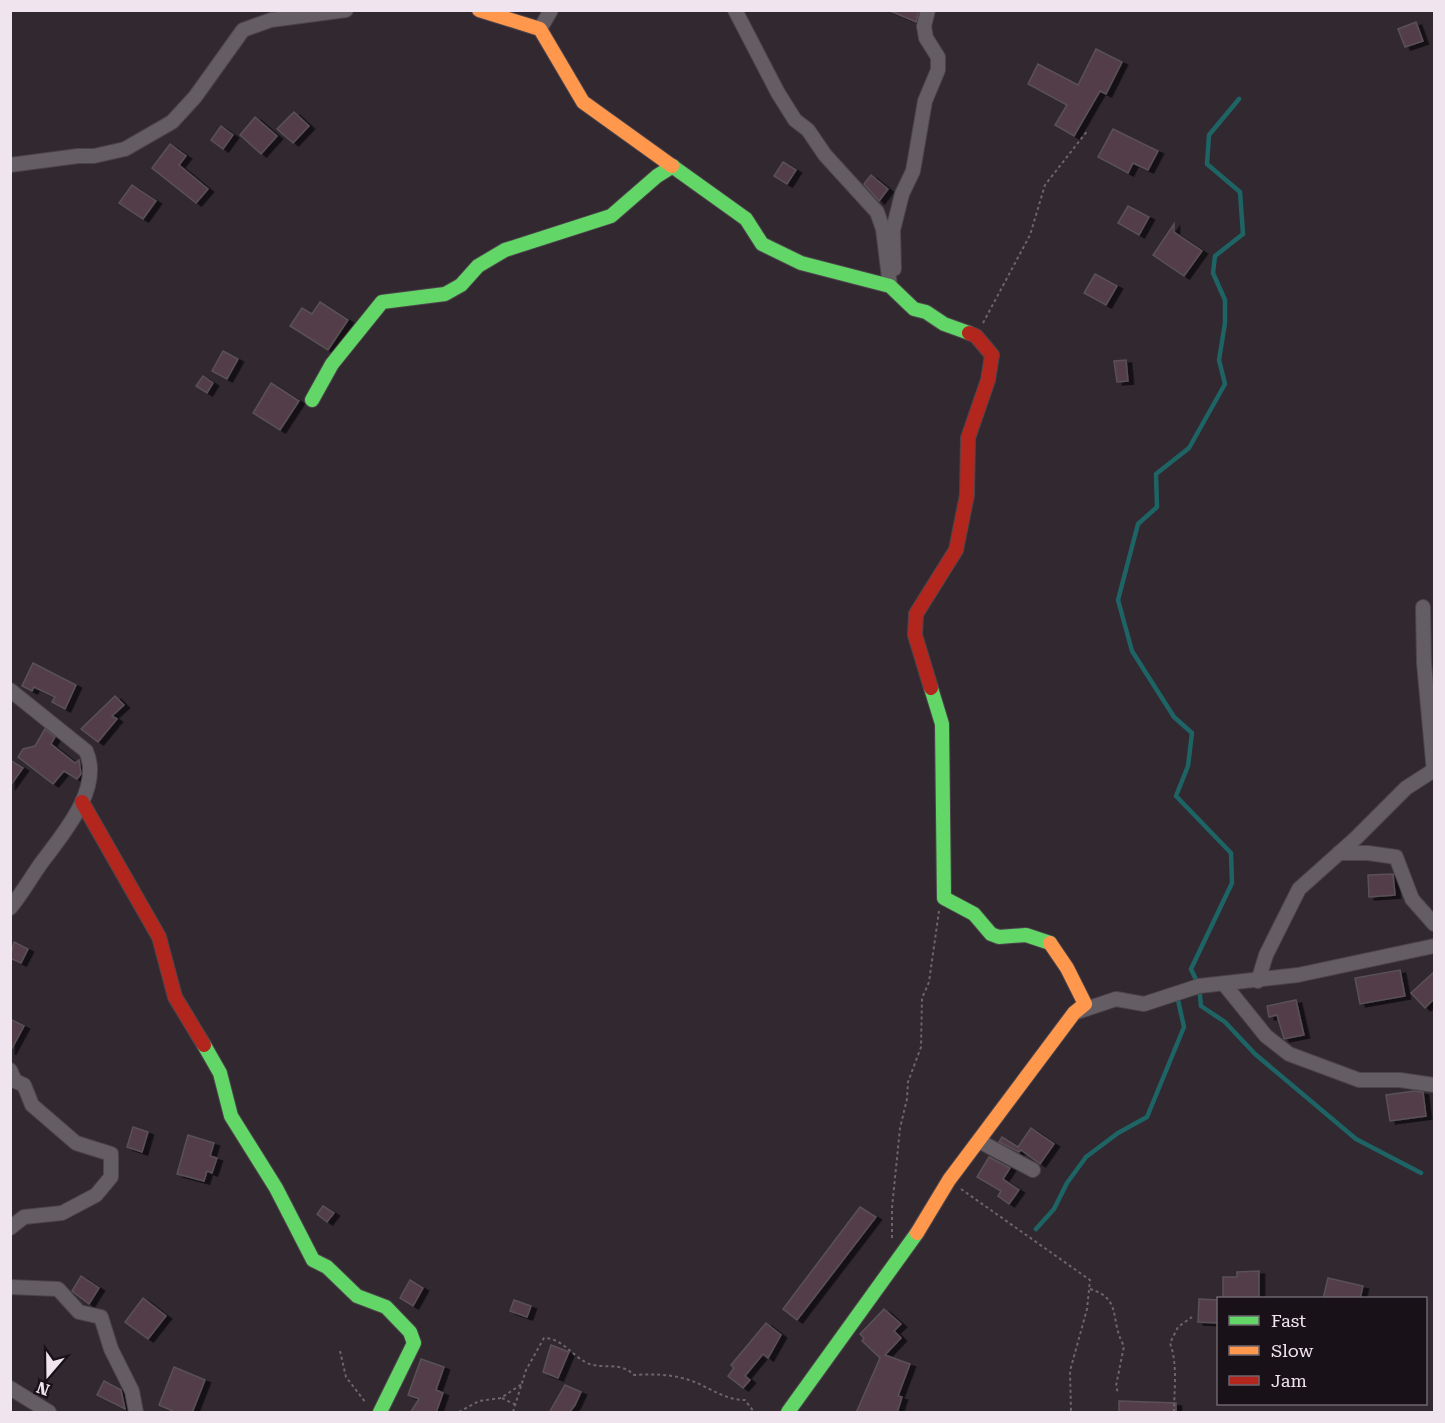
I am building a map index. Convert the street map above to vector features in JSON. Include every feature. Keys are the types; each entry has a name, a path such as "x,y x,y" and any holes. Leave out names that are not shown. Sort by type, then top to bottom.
{"street":[{"path":"10,165 94,156 125,149 172,122 195,97 243,30 271,20 346,10"},
{"path":"479,10 540,29 556,53 569,84 583,102 746,219 762,244 801,263 890,286 914,309 926,312 944,324 976,336 992,356 988,381 968,438 967,495 956,550 916,614 915,636 942,724 944,898 974,914 991,934 999,937 1026,935 1050,943 1067,968 1085,1004 1074,1013 949,1180 919,1230 788,1413"},
{"path":"540,29 551,10"},
{"path":"735,10 778,93 795,120 808,130 825,155 877,212 883,229 890,286"},
{"path":"890,286 895,264 892,230 902,194 913,171 925,101 938,70 938,57 926,38 924,26 928,10"},
{"path":"312,400 332,364 382,302 445,294 461,285 478,266 505,250 611,216 657,176 673,166"},
{"path":"1258,981 1266,956 1299,889 1406,788 1434,771 1424,663 1423,607"},
{"path":"10,690 87,751 91,762 82,802 73,821 10,908"},
{"path":"82,802 90,812 159,937 175,997 220,1072 231,1116 276,1188 313,1260 327,1267 357,1296 386,1307 410,1332 414,1342 374,1409"},
{"path":"1339,853 1368,853 1396,857 1412,899 1434,924"},
{"path":"1074,1013 1116,999 1144,1004 1199,986 1258,981 1434,946"},
{"path":"1224,984 1266,1036 1289,1054 1359,1080 1400,1080 1434,1085"},
{"path":"10,1070 15,1081 24,1085 32,1105 76,1143 111,1154 111,1177 96,1195 62,1213 24,1216 10,1228"},
{"path":"979,1141 1033,1170"},
{"path":"10,1287 58,1289 79,1312 101,1317 111,1349 132,1391 136,1413"},
{"path":"10,1388 49,1413"}],"path":[{"path":"976,336 1030,235 1045,184 1088,130"},
{"path":"892,1244 892,1208 900,1128 907,1099 908,1082 921,1047 922,998 929,982 934,932 944,898"},
{"path":"949,1180 1090,1280 1078,1348 1070,1371 1071,1413"},
{"path":"1090,1289 1104,1293 1110,1299 1117,1334 1124,1346 1116,1386 1118,1393"},
{"path":"1174,1413 1176,1376 1174,1354 1170,1343 1178,1328 1192,1317"},
{"path":"513,1413 522,1384 543,1338 549,1338 568,1347 585,1362 627,1368 634,1375 658,1374 683,1378 722,1397 745,1400 753,1412"},
{"path":"340,1351 346,1377 374,1409"},
{"path":"459,1413 479,1401 501,1398 522,1384"},
{"path":"501,1398 516,1405"}],"building":[{"path":"888,10 919,10 916,22"},
{"path":"1416,22 1423,41 1405,47 1398,29"},
{"path":"1096,49 1122,62 1106,94 1100,91 1074,136 1055,125 1067,105 1028,84 1038,64 1078,85"},
{"path":"294,112 309,126 293,143 277,129"},
{"path":"255,117 277,136 261,154 240,135"},
{"path":"221,126 233,135 223,149 211,140"},
{"path":"1113,129 1158,151 1148,170 1133,163 1128,173 1098,157"},
{"path":"170,144 186,156 179,165 208,189 196,203 152,168"},
{"path":"783,162 796,170 787,184 774,176"},
{"path":"871,175 888,189 879,201 864,184"},
{"path":"132,185 156,201 143,219 119,203"},
{"path":"1128,206 1149,217 1139,235 1118,223"},
{"path":"1174,224 1174,232 1202,251 1184,276 1153,255"},
{"path":"1095,274 1117,286 1106,305 1084,293"},
{"path":"320,302 348,320 328,350 290,326 302,308 312,314"},
{"path":"223,351 238,359 227,379 212,371"},
{"path":"1126,360 1128,381 1117,382 1114,361"},
{"path":"203,376 213,383 207,393 196,386"},
{"path":"271,383 299,401 280,430 253,413"},
{"path":"33,663 76,685 65,709 52,702 55,697 34,687 32,691 22,686"},
{"path":"115,696 124,705 112,716 117,719 98,742 81,729"},
{"path":"45,729 55,737 51,744 75,763 79,760 81,774 77,779 64,771 53,784 18,757 23,749 35,746"},
{"path":"10,760 23,768 10,786"},
{"path":"1393,874 1395,895 1369,897 1368,875"},
{"path":"14,942 28,949 21,963 10,958"},
{"path":"1400,970 1405,996 1360,1004 1355,978"},
{"path":"1434,972 1434,999 1425,1008 1411,993"},
{"path":"1296,1000 1304,1035 1284,1039 1277,1015 1269,1017 1267,1006"},
{"path":"10,1019 24,1026 10,1052"},
{"path":"1423,1092 1426,1116 1390,1121 1386,1095"},
{"path":"133,1127 148,1132 142,1152 127,1147"},
{"path":"1031,1128 1054,1144 1040,1164 1021,1150 1019,1152 999,1142 1002,1137 1018,1147"},
{"path":"188,1135 214,1143 210,1156 217,1158 212,1173 207,1171 204,1181 177,1174"},
{"path":"989,1157 1010,1168 1003,1179 1019,1190 1009,1204 998,1196 1001,1191 977,1177"},
{"path":"323,1206 334,1213 327,1222 317,1214"},
{"path":"860,1207 876,1217 797,1320 783,1309"},
{"path":"1259,1271 1259,1297 1223,1297 1223,1277 1237,1277 1237,1272"},
{"path":"81,1276 99,1288 89,1304 72,1291"},
{"path":"1328,1278 1363,1286 1360,1297 1323,1297"},
{"path":"410,1280 423,1288 413,1306 400,1298"},
{"path":"143,1298 166,1316 148,1339 125,1322"},
{"path":"1199,1299 1217,1300 1217,1323 1198,1322"},
{"path":"514,1300 531,1306 527,1317 510,1311"},
{"path":"884,1309 901,1324 894,1331 901,1338 885,1355 910,1364 898,1396 902,1397 897,1413 856,1413 880,1358 862,1341 864,1338 860,1334"},
{"path":"766,1323 781,1335 768,1358 763,1354 745,1376 750,1380 743,1388 728,1376 734,1368 731,1365"},
{"path":"551,1345 569,1352 558,1378 543,1372"},
{"path":"421,1359 444,1367 436,1390 443,1393 436,1413 410,1413 419,1399 408,1395"},
{"path":"174,1367 205,1380 192,1413 177,1413 159,1405"},
{"path":"104,1381 121,1390 125,1409 97,1395"},
{"path":"565,1385 581,1392 575,1405 569,1413 549,1413"},
{"path":"1119,1401 1176,1403 1176,1413 1119,1413"}],"waterway":[{"path":"1239,99 1209,135 1207,164 1240,192 1243,234 1215,256 1213,273 1225,300 1225,323 1219,360 1225,384 1189,448 1156,474 1157,507 1138,524 1118,600 1132,651 1174,717 1192,733 1188,766 1176,796 1231,853 1232,883 1191,969 1199,986 1201,1006 1225,1022 1255,1054 1356,1139 1421,1173"},
{"path":"1036,1229 1054,1209 1067,1183 1086,1157 1118,1133 1147,1117 1184,1027 1178,1000 1180,996"}],"traffic: fast":[{"path":"672,166 746,219 762,244 801,263 890,286 914,309 926,312 944,324 969,333"},
{"path":"312,400 332,364 382,302 445,294 461,285 478,266 505,250 611,216 657,176 673,166"},
{"path":"931,688 942,724 944,898 974,914 991,934 999,937 1026,935 1050,943"},
{"path":"204,1045 220,1073 231,1116 276,1188 313,1260 327,1267 357,1296 386,1307 410,1332 414,1343 380,1412"},
{"path":"788,1412 917,1233"}],"traffic: slow":[{"path":"479,10 540,29 583,102 672,166"},
{"path":"917,1233 949,1180 1074,1013 1085,1004 1067,968 1050,943"}],"traffic: jam":[{"path":"931,688 915,635 916,614 956,550 967,495 968,438 988,380 992,355 976,336 969,333"},
{"path":"82,802 159,937 175,997 204,1045"}]}
